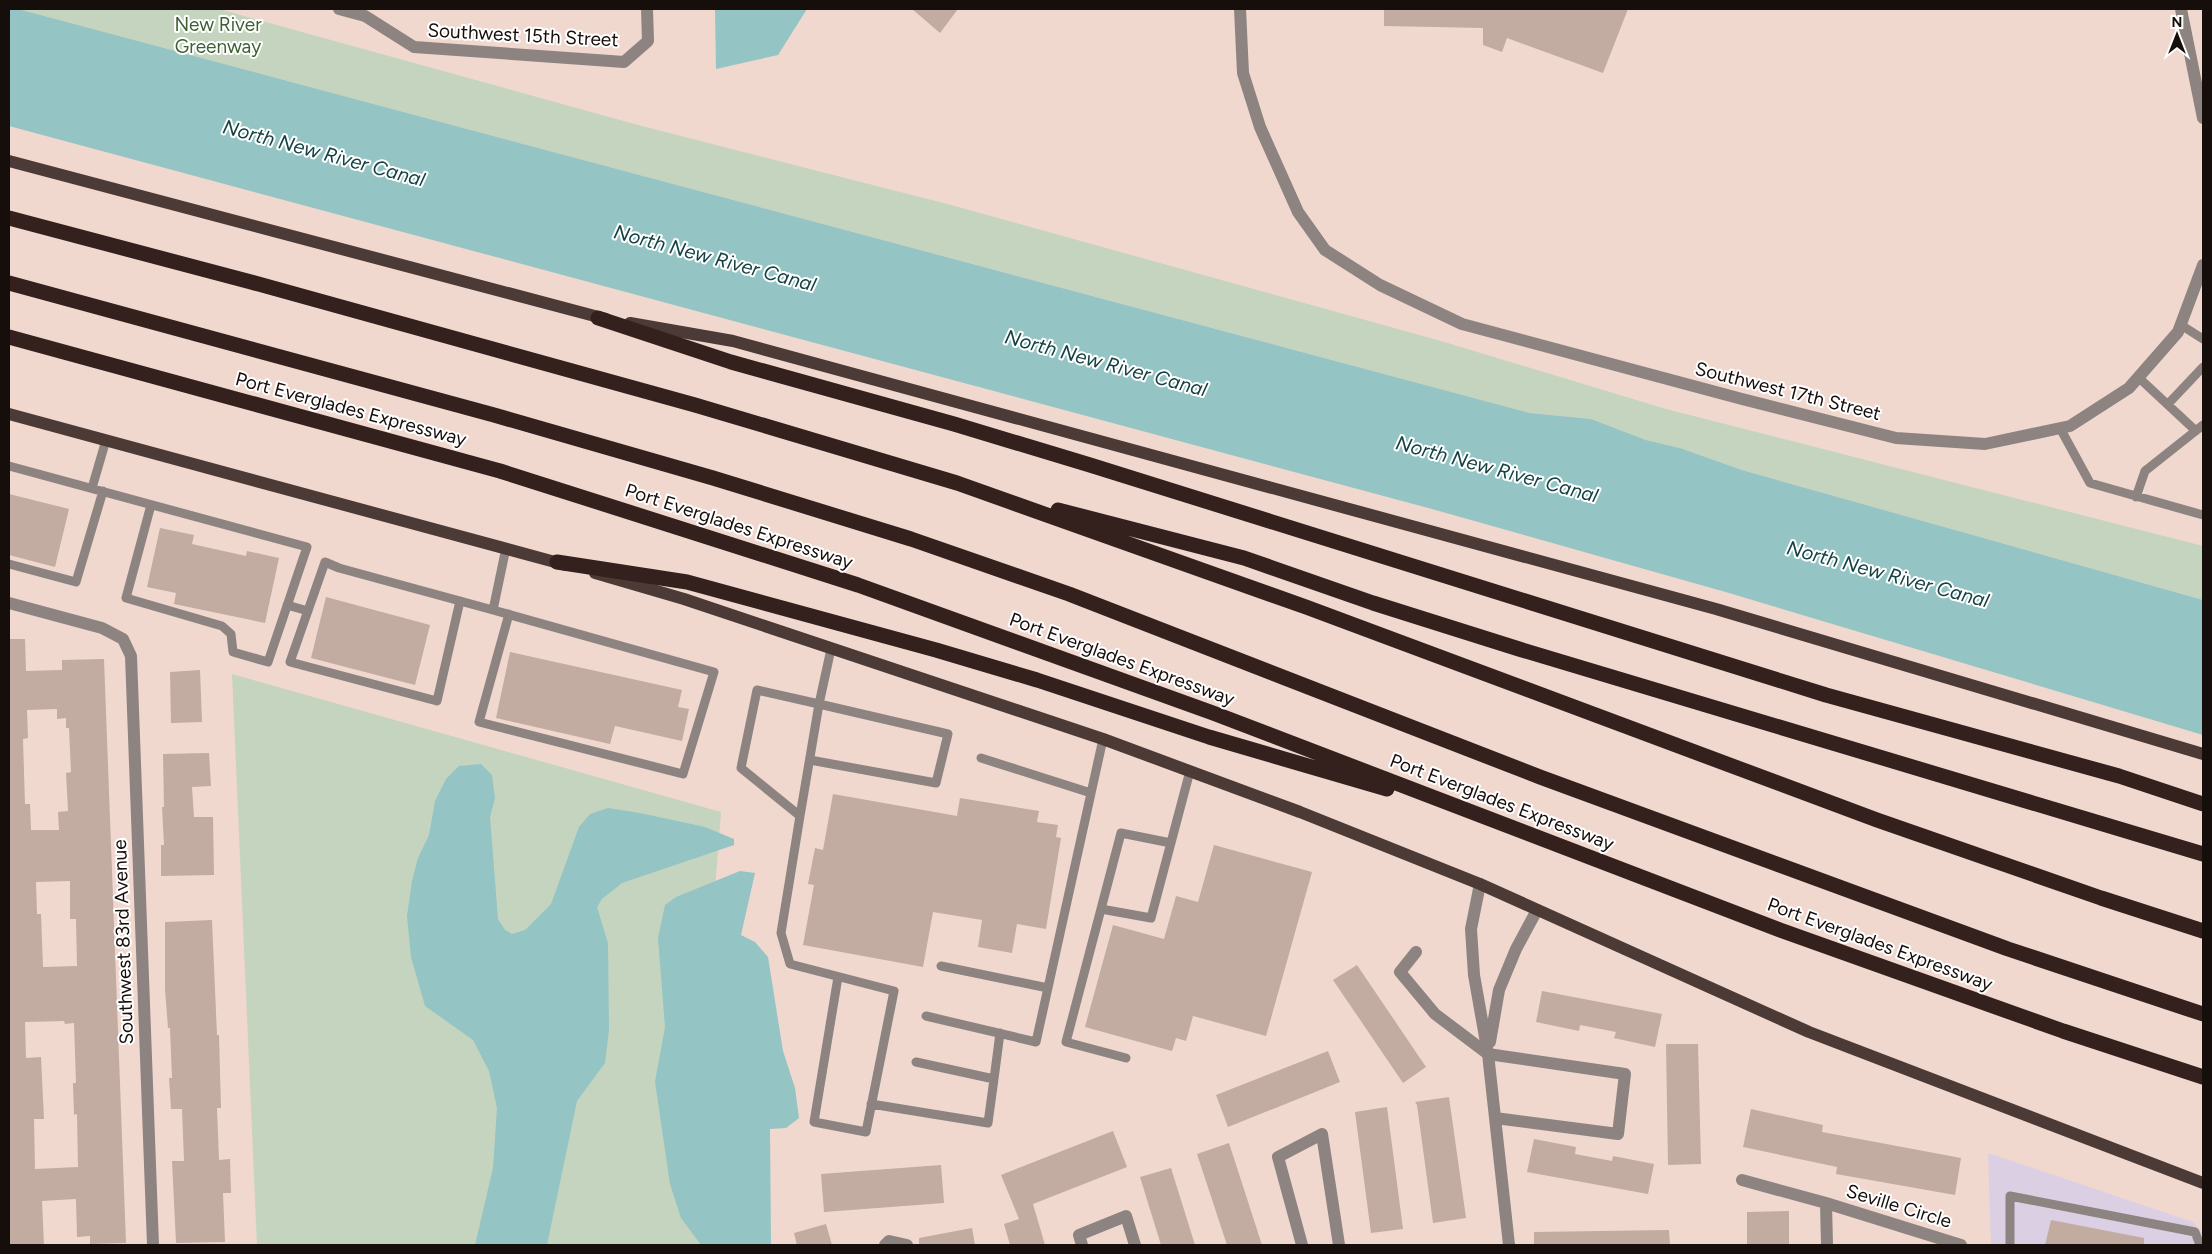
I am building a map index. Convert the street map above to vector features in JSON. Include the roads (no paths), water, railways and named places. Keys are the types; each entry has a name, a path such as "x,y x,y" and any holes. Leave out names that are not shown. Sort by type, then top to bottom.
{"highway":[{"path":"9,218 251,282 718,412 957,484 1244,558 1519,649 2203,854"},
{"path":"9,283 494,415 713,478 911,540 1069,594 1540,778 2008,949 2203,1014"},
{"path":"598,318 731,362 954,424 1090,465 1826,695 2119,776 2203,804"},
{"name":"Port Everglades Expressway","path":"9,338 500,471 858,585 1213,713 1780,930 2063,1031 2203,1076"},
{"path":"957,484 1306,606 1877,820 2101,898 2203,931"},
{"path":"557,562 686,582 936,650 1037,680 1209,737 1491,820"}],"main road":[{"path":"9,161 598,318 733,341 1716,609 2203,754"},
{"path":"9,414 506,548 684,599 1103,739 1370,839 1480,884 1809,1032 2203,1183"}],"street":[{"name":"Southwest 15th Street","path":"339,9 365,16 414,47 624,62 648,41 647,9"},
{"name":"Southwest 17th Street","path":"1240,9 1243,73 1260,127 1298,212 1325,250 1380,285 1462,324 1742,399 1896,438 1985,444 2070,426 2129,388 2178,332 2203,265"},
{"path":"2181,9 2203,118"},
{"name":"Southwest 83rd Avenue","path":"9,603 102,628 123,639 131,656 153,1245"},
{"path":"1480,884 1471,929 1474,975 1488,1054 1509,1245"},
{"path":"1488,1054 1499,990 1516,949 1537,910"},
{"path":"1416,952 1400,972 1435,1014 1488,1054 1625,1074 1618,1134 1495,1118"},
{"path":"1302,1245 1278,1157 1322,1134 1339,1245"},
{"name":"Seville Circle","path":"1742,1180 1826,1203 1961,1245"},
{"name":"Seville Circle","path":"1826,1203 1827,1245"},
{"path":"1082,1245 1079,1235 1126,1216 1135,1245"},
{"path":"885,1245 889,1241 907,1245"}],"lane":[{"path":"2181,325 2203,339"},
{"path":"2168,404 2203,367"},
{"path":"2136,497 2145,471 2200,428 2168,404 2138,377"},
{"path":"2060,428 2090,483 2203,515"},
{"path":"92,488 106,440"},
{"path":"9,466 92,488 307,548 268,662 233,652 231,634 222,626 126,598 152,505"},
{"path":"9,564 76,582 103,492"},
{"path":"493,610 506,548"},
{"path":"460,601 438,701 290,662 325,562 339,568 509,614 714,672 683,774 479,722 509,614"},
{"path":"287,605 308,611"},
{"path":"831,649 819,704 781,933 790,964 894,991 866,1132 814,1122 838,977"},
{"path":"800,816 741,768 757,690 948,734 936,783 810,760"},
{"path":"926,1016 1036,1042 1103,739"},
{"path":"980,758 1091,793"},
{"path":"1101,909 1151,918 1190,771"},
{"path":"1126,1058 1066,1042 1121,833 1171,843"},
{"path":"941,966 1048,988"},
{"path":"871,1104 988,1123 1000,1033"},
{"path":"916,1062 994,1080"},
{"path":"2010,1245 2010,1196 2194,1232 2200,1245"}],"water":[{"name":"North New River Canal","path":"9,9 18,9 1530,413 1591,419 1646,440 1680,448 1742,470 2203,600 2203,735 1729,593 1432,509 9,126"},
{"path":"715,9 807,9 778,55 716,69"},
{"path":"481,764 492,775 495,798 490,817 498,919 505,930 512,934 525,930 551,904 579,827 590,814 608,808 640,813 705,827 734,839 734,845 622,883 602,899 597,907 608,943 609,1030 605,1063 577,1101 547,1245 475,1245 493,1168 497,1108 489,1071 473,1040 425,1006 411,957 407,916 412,881 418,858 429,835 435,801 446,779 459,766"},
{"path":"740,871 755,873 741,935 755,942 768,957 783,1051 795,1088 799,1118 786,1128 770,1129 771,1245 701,1245 681,1218 670,1184 655,1082 665,1027 658,938 665,905 676,897"}],"park label":[{"name":"New River Greenway","path":"218,35"}]}
